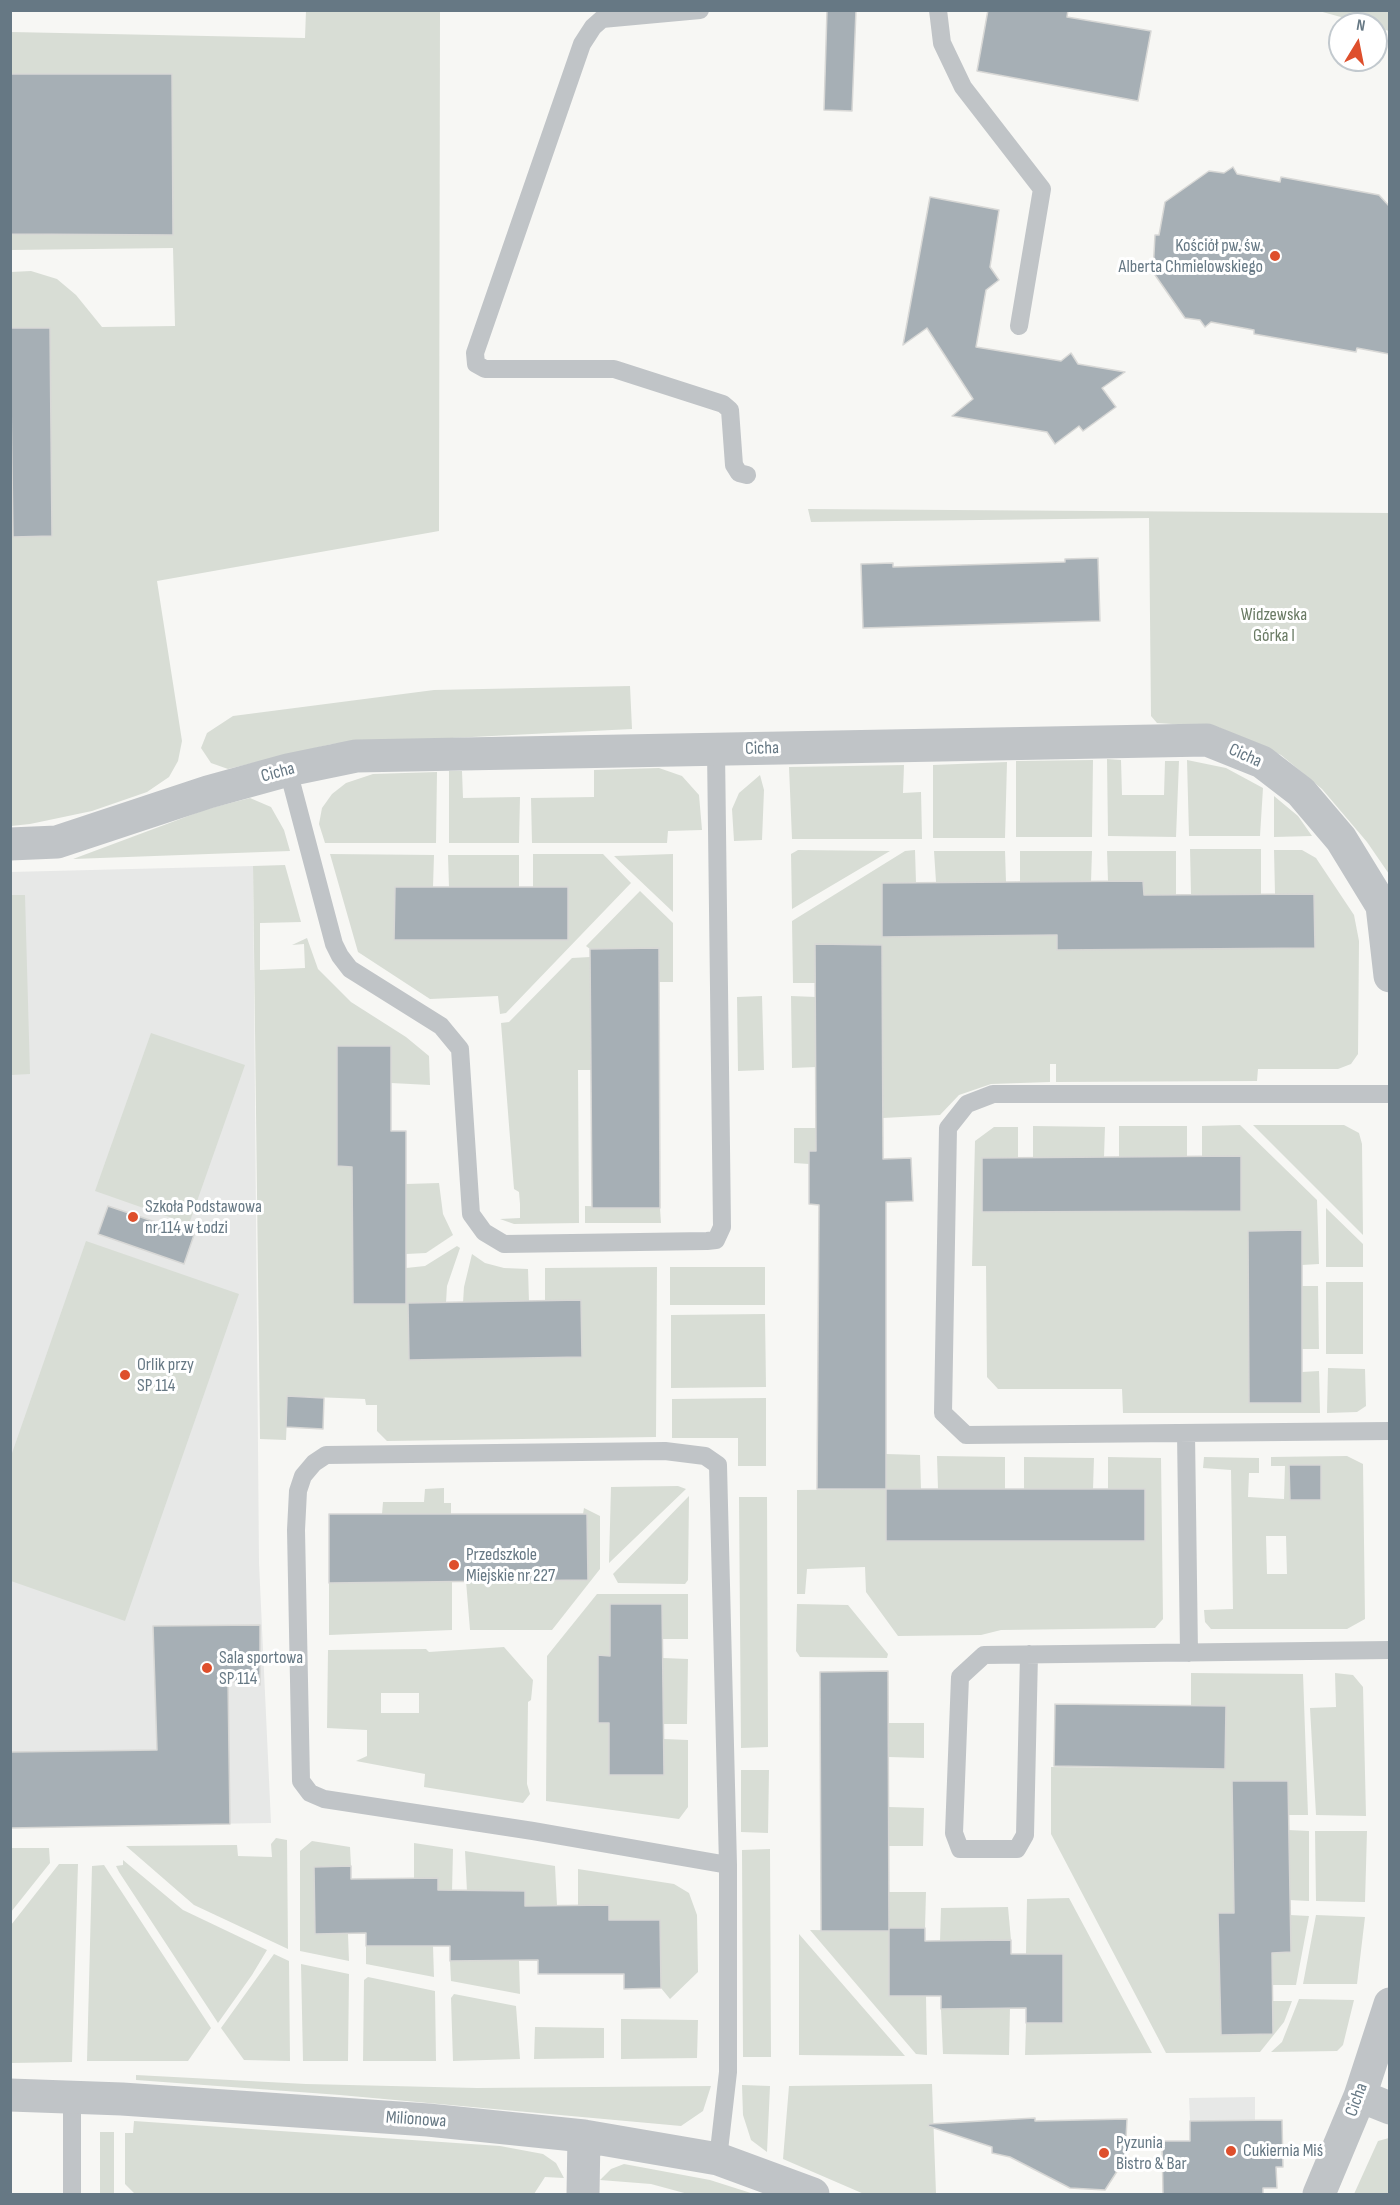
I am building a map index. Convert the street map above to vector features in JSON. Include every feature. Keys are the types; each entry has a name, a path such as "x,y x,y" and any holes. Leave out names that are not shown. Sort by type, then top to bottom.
{"street":[{"name":"Cicha","path":"10,844 57,842 208,792 288,770 356,756 1207,740 1262,762 1302,792 1341,839 1382,906 1389,976"},
{"name":"Cicha","path":"1319,2194 1375,2102 1389,2004"},
{"name":"Milionowa","path":"10,2095 72,2096 417,2120 584,2136 718,2159 813,2194"},
{"path":"583,2194 584,2136"}],"lane":[{"path":"700,10 602,19 593,27 582,44 475,353 477,364 485,369 614,369 723,404 730,411 734,465 739,472 747,475"},
{"path":"938,10 942,43 963,87 1042,189 1019,326"},
{"path":"288,770 334,944 340,956 350,969 441,1026 460,1049 471,1214 484,1232 504,1244 707,1241 716,1240 722,1227 716,750"},
{"path":"1389,1094 993,1094 967,1104 948,1128 943,1413 966,1435 1389,1431"},
{"path":"1186,1433 1189,1653"},
{"path":"718,2159 728,2072 728,1865 718,1465 705,1456 664,1451 326,1455 314,1463 303,1476 298,1491 296,1530 301,1782 310,1793 324,1799 533,1831 728,1865"},
{"path":"1029,1654 1025,1835 1017,1849 960,1849 954,1833 960,1677 984,1655 1029,1654 1189,1653 1389,1650"},
{"path":"72,2096 72,2194"}],"shaded area":[{"name":"Szkoła Podstawowa nr 114 w Łodzi","path":"253,866 259,1563 271,1823 11,1827 10,872"},
{"path":"1255,2097 1255,2120 1190,2121 1189,2098"}],"green space":[{"path":"306,11 440,11 439,531 157,581 182,741 178,761 169,777 147,792 92,811 11,826 11,272 31,271 57,279 76,295 102,327 175,326 173,248 11,250 11,32 305,38"},
{"path":"1319,11 1389,11 1389,31 1388,12 1328,13"},
{"name":"Widzewska Górka I","path":"808,509 1389,513 1389,874 1367,842 1322,789 1281,755 1218,727 1157,723 1151,716 1149,518 811,522"},
{"path":"630,686 632,729 332,744 228,769 211,763 201,748 207,733 233,716 434,690"},
{"path":"1107,759 1121,760 1122,795 1164,795 1165,761 1179,761 1176,837 1108,836"},
{"path":"1093,760 1092,837 1016,837 1016,761"},
{"path":"1187,760 1226,768 1263,788 1260,836 1189,836"},
{"path":"1007,762 1005,838 933,838 933,765"},
{"path":"904,765 903,793 921,792 922,839 792,839 789,767"},
{"path":"659,768 682,776 699,795 702,830 668,831 667,843 532,843 531,798 594,797 594,770"},
{"path":"449,771 462,771 463,798 520,797 519,843 449,843"},
{"path":"437,772 436,843 325,843 319,824 322,808 332,794 346,783 373,774"},
{"path":"760,775 764,790 762,840 734,841 732,809 739,793"},
{"path":"1274,796 1298,816 1312,836 1274,837"},
{"path":"250,798 271,807 284,830 290,851 73,859 207,809"},
{"path":"1190,849 1261,849 1261,894 1191,894"},
{"path":"798,850 890,851 792,909 791,854"},
{"path":"915,850 916,883 882,883 882,937 1057,935 1057,950 1315,947 1314,894 1275,894 1274,850 1302,850 1316,858 1354,915 1359,941 1358,1054 1351,1064 1338,1069 1258,1069 1257,1081 1056,1082 1056,1064 1050,1064 1050,1082 991,1084 959,1095 940,1115 883,1118 883,1081 869,1081 882,1065 882,945 816,945 816,983 793,983 792,921 905,851"},
{"path":"934,851 1005,851 1006,882 936,882"},
{"path":"1020,851 1092,851 1091,882 1020,882"},
{"path":"1107,851 1176,851 1176,895 1144,895 1143,881 1108,881"},
{"path":"330,854 434,855 433,887 395,887 395,940 568,940 568,887 533,887 533,854 603,854 631,883 506,1013 500,1014 498,996 430,999 358,952"},
{"path":"673,854 673,912 614,856"},
{"path":"448,855 519,855 519,887 449,887"},
{"path":"285,865 301,922 260,923 260,970 305,968 304,944 292,945 307,938 318,969 351,1002 406,1037 429,1056 430,1085 391,1083 337,1046 337,1166 352,1167 353,1304 406,1304 406,1268 425,1266 457,1246 460,1248 447,1286 446,1303 408,1303 409,1360 582,1357 581,1301 545,1301 545,1268 657,1267 656,1437 387,1441 377,1431 377,1405 366,1405 365,1399 288,1396 286,1440 260,1439 253,866"},
{"path":"640,891 673,923 673,982 659,982 659,948 590,949 586,946"},
{"path":"11,895 25,895 30,1074 11,1075"},
{"path":"590,957 591,1070 578,1070 579,1223 514,1224 500,1219 520,1218 519,1192 514,1189 501,1023 509,1022 572,958"},
{"path":"762,996 764,1070 738,1071 737,997"},
{"path":"791,996 816,997 816,1067 792,1068"},
{"path":"151,1033 245,1065 189,1224 95,1191"},
{"path":"1240,1125 1317,1200 1319,1264 1302,1265 1301,1230 1248,1231 1249,1403 1302,1403 1302,1372 1319,1371 1320,1413 1123,1413 1122,1389 998,1389 987,1377 986,1266 972,1266 975,1141 994,1127 1018,1127 1018,1158 983,1212 1241,1211 1241,1157 1202,1157 1202,1126"},
{"path":"1253,1125 1344,1125 1359,1133 1362,1144 1363,1235"},
{"path":"1033,1126 1105,1127 1104,1157 1033,1158"},
{"path":"1119,1126 1187,1126 1187,1157 1119,1157"},
{"path":"794,1128 867,1128 863,1151 809,1151 809,1164 794,1163"},
{"path":"439,1183 443,1214 453,1235 426,1253 406,1254 406,1184"},
{"path":"585,1206 660,1208 661,1223 585,1223"},
{"path":"1326,1208 1363,1244 1363,1267 1326,1267"},
{"name":"Orlik przy SP 114","path":"86,1241 239,1294 125,1621 11,1581 11,1456"},
{"path":"472,1254 485,1263 504,1268 528,1269 529,1302 463,1303 464,1287"},
{"path":"670,1267 765,1267 765,1305 670,1305"},
{"path":"1326,1282 1363,1282 1363,1354 1326,1354"},
{"path":"1302,1286 1318,1286 1319,1349 1302,1349"},
{"path":"765,1314 766,1387 671,1388 671,1315"},
{"path":"1328,1368 1365,1369 1366,1406 1357,1412 1327,1413"},
{"path":"766,1398 766,1466 738,1466 738,1438 672,1438 672,1399"},
{"path":"886,1454 920,1455 921,1490 886,1541 1145,1541 1145,1489 1108,1489 1108,1457 1161,1458 1163,1619 1155,1628 1001,1630 981,1635 898,1636 866,1592 865,1567 807,1569 805,1594 797,1594 797,1490 886,1489"},
{"path":"937,1456 1005,1457 1005,1489 938,1489"},
{"path":"1347,1456 1363,1464 1365,1619 1347,1629 1211,1629 1205,1622 1204,1610 1233,1609 1231,1470 1203,1468 1204,1457 1259,1458 1259,1473 1249,1473 1248,1497 1284,1499 1285,1466 1271,1466 1271,1457","holes":["1321,1465 1321,1500 1290,1500 1290,1466","1266,1536 1286,1536 1287,1574 1267,1574"]},
{"path":"1024,1457 1094,1458 1093,1489 1024,1489"},
{"path":"678,1486 686,1489 609,1563 611,1487"},
{"path":"444,1488 444,1503 451,1503 451,1514 382,1514 383,1502 424,1502 425,1489"},
{"path":"689,1496 688,1580 685,1584 618,1583 613,1574"},
{"path":"739,1497 767,1497 768,1747 741,1748"},
{"path":"584,1508 600,1516 600,1569 552,1630 470,1630 466,1581 537,1581 537,1567 553,1581 587,1580 587,1515 583,1514"},
{"path":"366,1566 452,1581 452,1630 329,1635 329,1583 365,1583"},
{"path":"597,1594 688,1594 688,1639 663,1639 662,1604 610,1604 610,1638 622,1656 598,1656 598,1723 619,1723 609,1741 609,1775 664,1775 664,1739 688,1740 688,1807 679,1819 546,1801 547,1656"},
{"path":"797,1604 848,1605 888,1654 887,1658 800,1657 796,1651"},
{"path":"504,1647 533,1680 531,1700 528,1702 527,1784 530,1794 523,1803 424,1787 425,1774 356,1761 367,1756 367,1730 327,1728 328,1650 426,1649 429,1652","holes":["381,1693 419,1693 419,1713 381,1713"]},
{"path":"663,1658 688,1659 687,1724 663,1724"},
{"path":"1191,1673 1303,1674 1308,1815 1288,1815 1287,1781 1233,1781 1234,1913 1218,1914 1221,2035 1273,2034 1273,2001 1292,2001 1284,2022 1260,2052 1166,2053 1051,1834 1051,1767 1225,1769 1226,1707 1191,1705"},
{"path":"1335,1673 1353,1675 1363,1687 1366,1816 1316,1815 1310,1708 1336,1707"},
{"path":"888,1723 924,1723 924,1758 889,1757"},
{"path":"741,1770 769,1770 768,1833 741,1832"},
{"path":"889,1807 924,1808 923,1846 889,1846"},
{"path":"1288,1830 1309,1831 1309,1901 1289,1900"},
{"path":"1315,1831 1367,1831 1365,1902 1316,1901"},
{"path":"276,1838 287,1840 288,1949 194,1905 126,1846 237,1845 238,1856 272,1857 271,1844"},
{"path":"312,1841 350,1847 351,1866 314,1867 315,1934 348,1934 349,1961 300,1951 300,1851"},
{"path":"414,1843 453,1849 452,1892 438,1892 438,1878 414,1879"},
{"path":"11,1848 49,1848 50,1863 11,1912"},
{"path":"770,1849 771,2057 743,2057 742,1850"},
{"path":"465,1851 555,1866 557,1905 525,1906 524,1891 467,1892"},
{"path":"123,1860 183,1910 267,1950 218,2023 119,1872 116,1866 123,1865"},
{"path":"59,1864 78,1864 72,2062 11,2063 11,1925"},
{"path":"104,1865 211,2028 188,2061 87,2061 92,1866"},
{"path":"578,1869 674,1884 689,1893 697,1915 698,1972 670,1999 661,1988 660,1920 609,1920 609,1905 578,1905"},
{"path":"889,1892 926,1892 925,1928 889,1928"},
{"path":"1069,1898 1152,2053 1025,2055 1026,2023 1063,1954 1026,1954 1027,1899"},
{"path":"1008,1907 1011,1940 940,1941 941,1908"},
{"path":"1290,1915 1309,1916 1296,1985 1272,1985 1272,1953"},
{"path":"1316,1915 1365,1917 1357,1984 1303,1984"},
{"path":"810,1930 889,1931 926,1996 927,2055 916,2054"},
{"path":"799,1934 905,2056 799,2055"},
{"path":"366,1946 433,1946 434,1977 366,1964"},
{"path":"274,1954 289,1961 290,2061 244,2060 221,2028"},
{"path":"450,1961 519,1961 520,1994 451,1981"},
{"path":"301,1964 349,1974 348,2061 303,2061"},
{"path":"368,1977 435,1991 436,2061 363,2061 364,1980"},
{"path":"454,1994 516,2006 520,2059 453,2061 451,1998"},
{"path":"1299,1999 1354,2000 1343,2045 1337,2051 1271,2052 1282,2042"},
{"path":"1010,2008 1009,2055 943,2054 941,2009"},
{"path":"621,2019 698,2020 697,2058 621,2059"},
{"path":"535,2027 604,2028 604,2058 534,2059"},
{"path":"136,2075 306,2084 477,2088 711,2086 703,2111 681,2126 340,2095 136,2080"},
{"path":"932,2084 936,2194 864,2194 783,2159 789,2086"},
{"path":"742,2085 770,2086 767,2152 751,2140 743,2115"},
{"path":"134,2121 500,2146 543,2154 556,2163 564,2178 545,2177 534,2194 135,2194 125,2184 125,2133 133,2133"},
{"path":"100,2132 114,2132 114,2194 100,2194"},
{"path":"1389,2138 1389,2194 1354,2194 1378,2141"},
{"path":"624,2164 710,2180 754,2194 688,2194 651,2184 600,2180 611,2169"}],"building":[{"path":"827,10 856,10 852,111 824,110"},
{"path":"988,10 1068,10 1067,17 1151,31 1138,101 977,71"},
{"path":"10,74 172,74 173,235 10,234"},
{"name":"Kościół pw. św. Alberta Chmielowskiego","path":"1233,167 1237,174 1280,182 1281,177 1379,195 1389,206 1389,354 1357,348 1356,352 1254,334 1254,330 1211,322 1205,327 1200,320 1185,318 1153,272 1155,235 1159,235 1165,202 1209,171 1224,173"},
{"path":"930,197 999,210 990,267 999,280 986,290 976,347 1061,361 1071,353 1078,364 1125,372 1102,388 1116,407 1083,431 1079,426 1055,444 1047,432 952,416 973,399 927,328 903,345"},
{"path":"10,328 50,328 52,536 13,537"},
{"path":"1098,558 1100,621 863,628 861,564 893,563 893,567 1065,562 1065,559"},
{"path":"1143,881 1144,895 1314,894 1315,948 1057,950 1057,935 882,937 882,883"},
{"path":"395,887 568,887 568,940 394,940"},
{"path":"815,944 882,945 883,1159 911,1158 913,1201 886,1202 886,1489 817,1489 819,1205 809,1204 809,1151 816,1151"},
{"path":"659,948 660,1208 592,1208 590,949"},
{"path":"337,1046 391,1046 391,1131 406,1131 406,1304 353,1304 352,1167 337,1166"},
{"path":"1241,1156 1241,1211 982,1212 982,1158"},
{"path":"108,1206 194,1235 184,1264 98,1234"},
{"path":"1302,1230 1302,1403 1249,1403 1248,1231"},
{"path":"581,1300 582,1357 409,1360 408,1303"},
{"path":"287,1396 324,1398 323,1429 286,1427"},
{"path":"1289,1465 1321,1465 1321,1500 1290,1500"},
{"path":"886,1489 1145,1489 1145,1541 886,1541"},
{"path":"329,1514 587,1514 588,1580 329,1583"},
{"path":"610,1604 662,1604 664,1775 609,1775 609,1723 598,1723 598,1655 610,1656"},
{"path":"260,1625 260,1685 228,1681 230,1824 10,1828 10,1752 157,1750 153,1626"},
{"path":"888,1671 889,1931 821,1931 820,1672"},
{"path":"1055,1704 1226,1706 1225,1769 1054,1766"},
{"path":"1232,1781 1288,1781 1291,1952 1272,1953 1273,2034 1221,2035 1218,1913 1234,1913"},
{"path":"351,1866 351,1879 438,1878 438,1890 525,1891 525,1906 609,1905 609,1920 660,1920 661,1988 624,1989 624,1974 538,1974 538,1960 450,1961 450,1946 366,1946 366,1933 315,1934 314,1867"},
{"path":"889,1928 925,1928 925,1941 1011,1940 1011,1954 1063,1954 1063,2023 1026,2023 1026,2008 941,2009 941,1996 889,1996"},
{"path":"1035,2118 1035,2121 1127,2119 1125,2159 1105,2190 1070,2188 1010,2157 992,2153 992,2147 928,2126 929,2124"},
{"name":"Cukiernia Miś","path":"1282,2120 1283,2167 1276,2167 1277,2188 1263,2188 1263,2194 1163,2194 1162,2141 1190,2141 1190,2121"}],"place":[{"name":"Kościół pw. św. Alberta Chmielowskiego","path":"1275,256"},
{"name":"Szkoła Podstawowa nr 114 w Łodzi","path":"133,1217"},
{"name":"Orlik przy SP 114","path":"125,1375"},
{"name":"Przedszkole Miejskie nr 227","path":"454,1565"},
{"name":"Sala sportowa SP 114","path":"207,1668"},
{"name":"Cukiernia Miś","path":"1231,2151"},
{"name":"Pyzunia Bistro & Bar","path":"1104,2153"}]}
